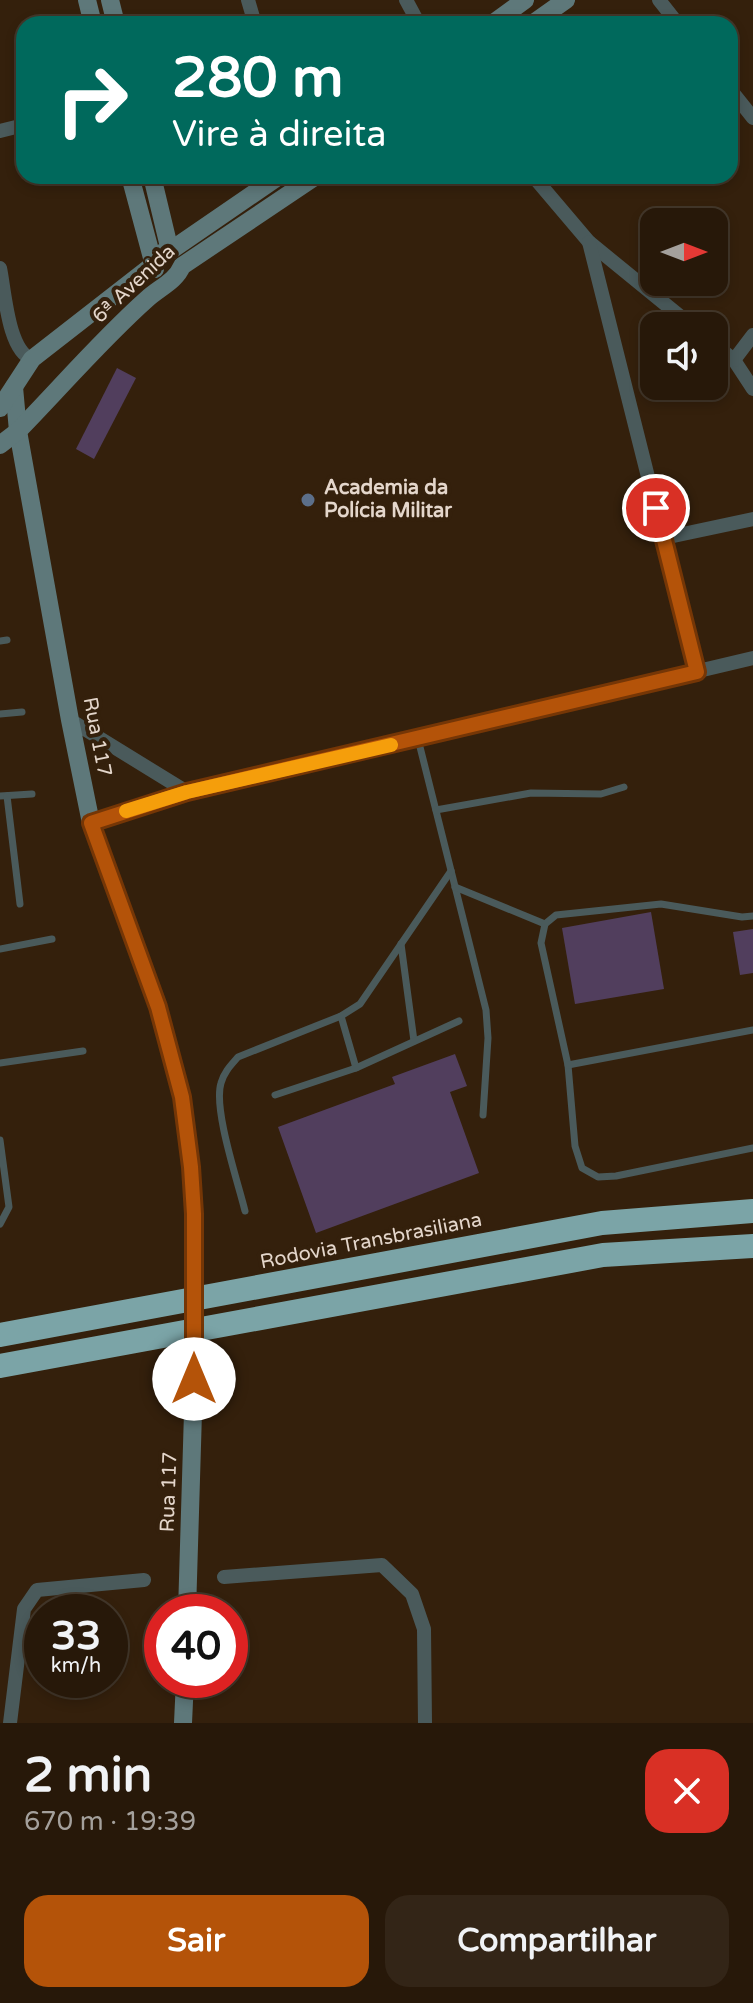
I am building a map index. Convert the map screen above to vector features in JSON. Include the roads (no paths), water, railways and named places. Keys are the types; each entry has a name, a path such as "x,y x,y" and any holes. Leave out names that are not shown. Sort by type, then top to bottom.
{"highway":[{"name":"Rodovia Transbrasiliana","path":"0,1335 602,1223 753,1211"},
{"path":"0,1366 603,1255 753,1246"}],"street":[{"path":"503,16 525,0"},
{"path":"543,16 566,0"},
{"path":"659,0 672,16"},
{"path":"738,99 753,118"},
{"path":"132,184 156,277 165,283"},
{"path":"154,184 176,258"},
{"name":"6ª Avenida","path":"176,258 269,184"},
{"name":"6ª Avenida","path":"1,408 32,359 154,264 161,253 176,258 297,184"},
{"path":"540,184 589,242 675,312"},
{"path":"589,242 697,672"},
{"name":"6ª Avenida","path":"0,445 18,431 126,318 177,276 176,258"},
{"path":"0,268 15,346 32,359"},
{"path":"734,360 753,335"},
{"path":"728,355 753,389"},
{"name":"Rua 117","path":"14,387 18,431 91,823 158,1007 182,1097 191,1167 195,1237 188,1594"},
{"path":"1,408 18,431"},
{"path":"664,538 753,519"},
{"path":"91,823 187,792 753,658"},
{"path":"70,720 187,792"},
{"path":"224,1577 382,1565 412,1594 424,1629 425,1723"},
{"path":"10,1723 24,1609 37,1590 144,1580"},
{"path":"183,1723 184,1698"}],"lane":[{"path":"0,714 22,712"},
{"path":"418,739 486,1010 488,1038 483,1115"},
{"path":"436,810 531,793 601,794 624,787"},
{"path":"20,904 3,796 32,794"},
{"path":"245,1211 219,1105 220,1085 227,1069 238,1057 341,1016 360,1004 451,871"},
{"path":"455,887 545,924"},
{"path":"753,916 742,917 661,904 556,915 545,924 541,943 568,1065 575,1146 582,1168 598,1177 616,1176 753,1148"},
{"path":"0,949 52,939"},
{"path":"401,944 414,1041"},
{"path":"341,1016 356,1068"},
{"path":"275,1095 356,1068 459,1021"},
{"path":"568,1065 753,1030"},
{"path":"0,1063 83,1051"},
{"path":"0,1140 9,1207 0,1224"}],"place":[{"name":"Academia da Polícia Militar","path":"308,500"}]}
